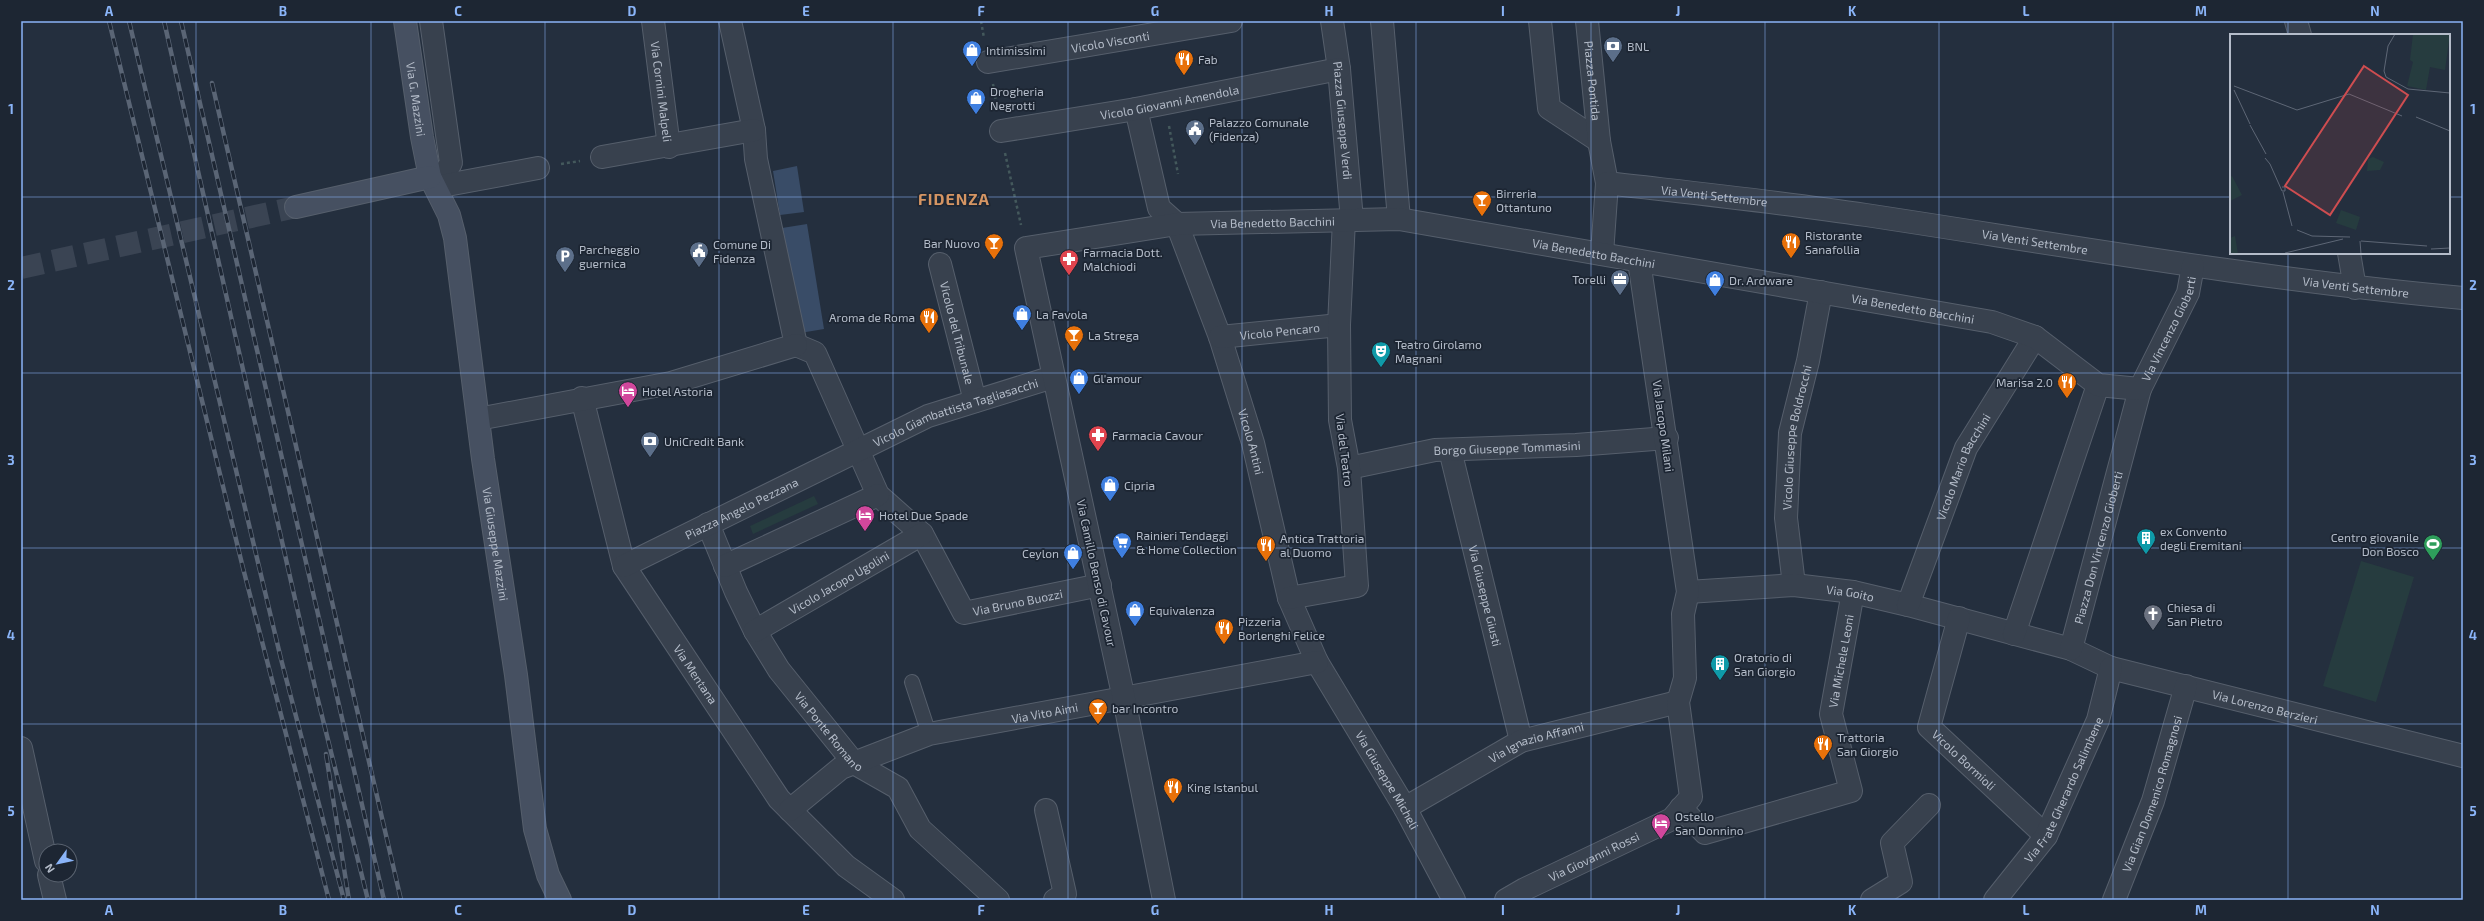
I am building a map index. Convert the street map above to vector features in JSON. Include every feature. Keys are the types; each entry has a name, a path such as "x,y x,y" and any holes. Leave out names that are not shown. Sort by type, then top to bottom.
{"street":[{"name":"Via G. Mazzini","path":"405,21 422,137 433,182"},
{"path":"431,21 451,163 433,182"},
{"name":"Via Cornini Malpeli","path":"653,21 669,147 754,130"},
{"path":"478,419 671,382 796,345 756,159 754,130 730,21"},
{"name":"Vicolo Visconti","path":"988,62 1231,21"},
{"name":"Piazza Giuseppe Verdi","path":"1332,21 1339,69 1348,220"},
{"path":"1382,21 1399,219"},
{"name":"Piazza Pontida","path":"1540,21 1549,108 1599,141"},
{"name":"Piazza Pontida","path":"1587,21 1599,141 1607,182 1602,254"},
{"path":"2296,21 2300,34"},
{"name":"Vicolo Giovanni Amendola","path":"1000,131 1136,109 1339,69"},
{"path":"1136,109 1159,208 1177,224"},
{"path":"602,158 669,147"},
{"path":"296,207 433,182 538,168"},
{"name":"Via Giuseppe Mazzini","path":"433,182 449,215 455,238 478,419 516,675 535,829 548,875 560,900"},
{"name":"Via Venti Settembre","path":"1607,182 1862,214 2194,266 2356,288 2463,298"},
{"name":"Via Benedetto Bacchini","path":"1026,248 1177,224 1399,219 1992,322 2035,337 2091,379 2140,390"},
{"name":"Via del Teatro","path":"1289,598 1358,586 1349,468 1340,420 1339,325 1348,220"},
{"name":"Vicolo Antini","path":"1177,224 1220,337 1254,443 1289,598 1317,662"},
{"name":"Via Camillo Benso di Cavour","path":"1026,248 1124,698 1164,900"},
{"path":"2349,254 2356,288"},
{"name":"Via Jacopo Milani","path":"1639,261 1667,438 1688,592"},
{"name":"Vicolo del Tribunale","path":"940,264 974,402"},
{"name":"Via Vincenzo Gioberti","path":"2140,390 2188,293 2194,266"},
{"name":"Vicolo Giuseppe Boldrocchi","path":"1794,584 1786,518 1790,434 1808,361 1821,292"},
{"name":"Vicolo Pencaro","path":"1220,337 1339,325"},
{"name":"Vicolo Mario Bacchini","path":"1908,605 1966,448 2035,337"},
{"name":"Via Bruno Buozzi","path":"796,345 815,353 878,495 922,534 964,613 1100,585"},
{"name":"Vicolo Giambattista Tagliasacchi","path":"858,450 928,416 1053,377"},
{"path":"2014,634 2091,379"},
{"name":"Piazza Don Vincenzo Gioberti","path":"2071,649 2140,390"},
{"name":"Via Mentana","path":"582,398 624,566 779,799 846,866 893,900"},
{"name":"Borgo Giuseppe Tommasini","path":"1349,468 1435,450 1667,438"},
{"name":"Piazza Angelo Pezzana","path":"624,566 858,450"},
{"name":"Via Giuseppe Giusti","path":"1450,450 1521,741"},
{"path":"725,566 878,495"},
{"name":"Via Ponte Romano","path":"708,524 725,566 755,631 779,670 854,763 898,788 920,829 998,900"},
{"name":"Vicolo Jacopo Ugolini","path":"755,631 922,534"},
{"name":"Via Goito","path":"1688,592 1794,584 1853,592 1959,618"},
{"name":"Via Giovanni Rossi","path":"1528,894 1672,819 1690,797 1678,702 1684,678 1683,614 1688,592"},
{"name":"Via Michele Leoni","path":"1681,808 1705,833 1851,791 1831,714 1853,592"},
{"path":"1959,618 2071,649"},
{"name":"Vicolo Bormioli","path":"1959,618 1929,727 2046,836"},
{"name":"Via Lorenzo Berzieri","path":"2071,649 2111,668 2463,756"},
{"name":"Via Vito Aimi","path":"790,810 841,768 929,734 1317,662"},
{"name":"Via Giuseppe Micheli","path":"1317,662 1405,808 1454,900"},
{"name":"Via Frate Gherardo Salimbene","path":"1995,900 2046,836 2098,720 2111,668"},
{"name":"Via Gian Domenico Romagnosi","path":"2114,900 2153,801 2186,686"},
{"name":"Via Ignazio Affanni","path":"1405,808 1521,741 1678,702"},
{"path":"21,748 42,843"},
{"path":"1872,900 1900,894 1901,882 1892,843 1929,805"},
{"path":"1046,810 1065,894 1055,900"},
{"path":"51,883 54,900"},
{"path":"1506,900 1528,894"}],"lane":[{"path":"912,682 929,734"}],"path":[{"path":"1169,102 1167,113 1179,181"},
{"path":"538,168 602,158"}],"green space":[{"path":"814,496 818,504 753,534 750,526"},
{"path":"2361,561 2414,577 2376,702 2323,686"}],"water":[{"path":"797,166 804,212 780,215 773,171"},
{"path":"807,224 824,329 800,333 782,228"}],"tunnel":[{"path":"21,268 296,207"}],"railway":[{"path":"109,21 243,568 329,900"},
{"path":"129,21 281,659 344,900"},
{"path":"164,21 317,696 368,900"},
{"path":"181,21 384,900"},
{"path":"212,83 401,900"},
{"path":"326,754 349,900"}],"place":[{"name":"BNL","path":"1613,63"},
{"name":"Intimissimi","path":"972,67"},
{"name":"Fab","path":"1184,76"},
{"name":"Drogheria Negrotti","path":"976,115"},
{"name":"Palazzo Comunale (Fidenza)","path":"1195,146"},
{"name":"Birreria Ottantuno","path":"1482,217"},
{"name":"Ristorante Sanafollia","path":"1791,259"},
{"name":"Bar Nuovo","path":"994,260"},
{"name":"Comune Di Fidenza","path":"699,268"},
{"name":"Parcheggio guernica","path":"565,273"},
{"name":"Farmacia Dott. Malchiodi","path":"1069,276"},
{"name":"Torelli","path":"1620,296"},
{"name":"Dr. Ardware","path":"1715,297"},
{"name":"La Favola","path":"1022,331"},
{"name":"Aroma de Roma","path":"929,334"},
{"name":"La Strega","path":"1074,352"},
{"name":"Teatro Girolamo Magnani","path":"1381,368"},
{"name":"Gl'amour","path":"1079,395"},
{"name":"Marisa 2.0","path":"2067,399"},
{"name":"Hotel Astoria","path":"628,408"},
{"name":"Farmacia Cavour","path":"1098,452"},
{"name":"UniCredit Bank","path":"650,458"},
{"name":"Cipria","path":"1110,502"},
{"name":"Hotel Due Spade","path":"865,532"},
{"name":"ex Convento degli Eremitani","path":"2146,555"},
{"name":"Rainieri Tendaggi & Home Collection","path":"1122,559"},
{"name":"Centro giovanile Don Bosco","path":"2433,561"},
{"name":"Antica Trattoria al Duomo","path":"1266,562"},
{"name":"Ceylon","path":"1073,570"},
{"name":"Equivalenza","path":"1135,627"},
{"name":"Chiesa di San Pietro","path":"2153,631"},
{"name":"Pizzeria Borlenghi Felice","path":"1224,645"},
{"name":"Oratorio di San Giorgio","path":"1720,681"},
{"name":"bar Incontro","path":"1098,725"},
{"name":"Trattoria San Giorgio","path":"1823,761"},
{"name":"King Istanbul","path":"1173,804"},
{"name":"Ostello San Donnino","path":"1661,840"}],"district":[{"name":"FIDENZA","path":"954,198"}]}
